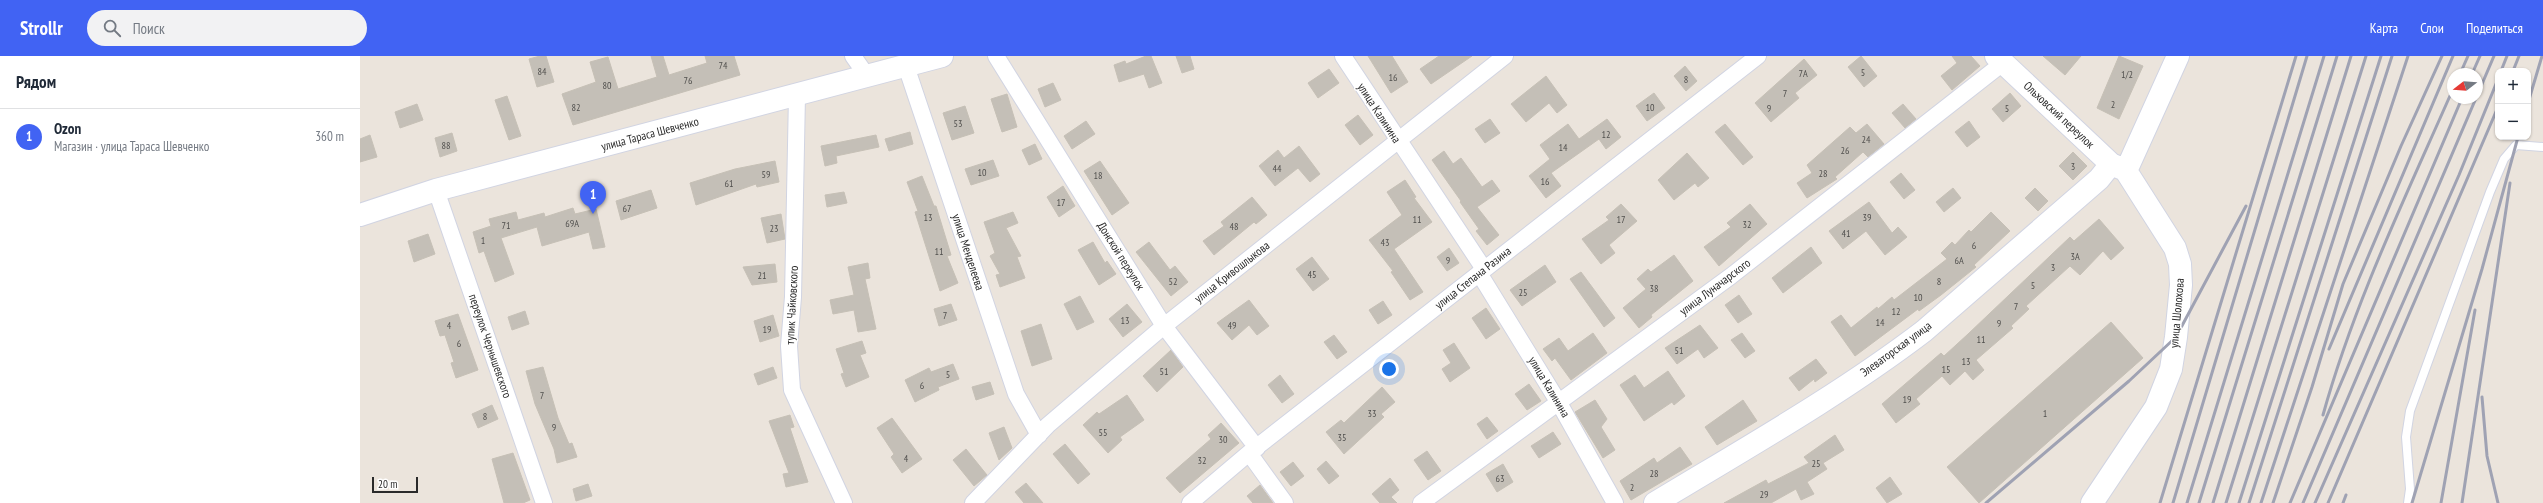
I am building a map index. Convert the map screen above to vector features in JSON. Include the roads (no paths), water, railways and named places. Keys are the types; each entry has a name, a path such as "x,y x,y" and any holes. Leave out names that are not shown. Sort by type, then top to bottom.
{"street":[{"path":"853,56 867,76"},
{"name":"улица Тараса Шевченко","path":"360,215 436,190 942,56"},
{"name":"Донской переулок","path":"996,56 1164,326 1253,451 1285,503"},
{"name":"улица Калинина","path":"1343,56 1481,271 1559,403 1615,503"},
{"name":"улица Кривошлыкова","path":"973,503 1039,435 1164,326 1505,56"},
{"name":"улица Степана Разина","path":"1190,503 1253,451 1481,271 1758,56"},
{"path":"2119,167 2178,56"},
{"name":"Ольховский переулок","path":"2000,60 2119,167"},
{"name":"улица Луначарского","path":"1421,503 1731,276 2000,60"},
{"name":"улица Менделеева","path":"906,66 1016,394 1039,435"},
{"name":"тупик Чайковского","path":"797,95 794,297 789,346 792,390 844,503"},
{"name":"Элеваторская улица","path":"1655,503 1767,436 1898,351 2099,179 2119,167"},
{"name":"улица Шолохова","path":"2092,503 2156,407 2171,369 2181,285 2180,264 2175,248 2119,167"},
{"name":"переулок Чернышевского","path":"436,190 544,503"}],"lane":[{"path":"2408,503 2410,489 2406,438 2410,412 2490,192 2508,151 2516,145 2543,147"}],"railway":[{"path":"2160,503 2296,56"},
{"path":"2173,503 2307,56"},
{"path":"2187,503 2324,56"},
{"path":"2199,503 2337,56"},
{"path":"2213,503 2351,56"},
{"path":"2226,503 2366,56"},
{"path":"2239,503 2381,56"},
{"path":"2249,503 2392,56"},
{"path":"2261,503 2408,56"},
{"path":"2273,503 2312,387 2343,284 2401,146 2442,56"},
{"path":"2329,349 2453,56"},
{"path":"2463,68 2468,56"},
{"path":"2475,68 2480,56"},
{"path":"2303,503 2494,56"},
{"path":"2502,68 2507,56"},
{"path":"2514,68 2519,56"},
{"path":"2531,93 2542,56"},
{"path":"2315,503 2459,175 2495,86"},
{"path":"2323,415 2365,291 2447,102"},
{"path":"2290,503 2459,104"},
{"path":"2328,503 2495,114"},
{"path":"2412,503 2482,269 2517,140"},
{"path":"2462,503 2510,183"},
{"path":"1986,503 2129,381 2176,337 2246,206"},
{"path":"2441,503 2475,310"},
{"path":"2482,397 2487,456 2498,503"},
{"path":"2343,503 2346,495"}],"place":[{"name":"Ozon","path":"593,214"}]}
